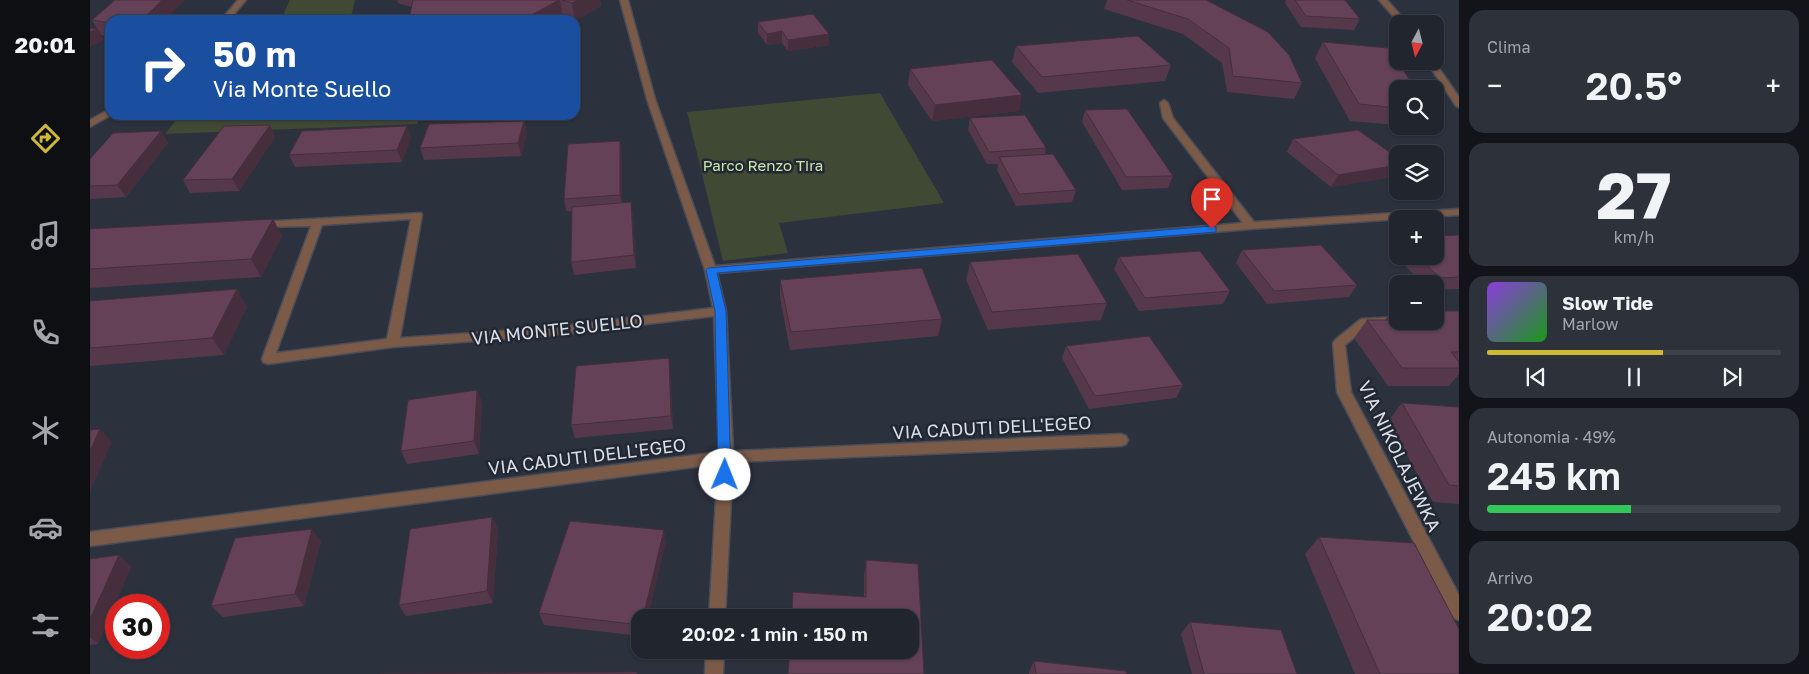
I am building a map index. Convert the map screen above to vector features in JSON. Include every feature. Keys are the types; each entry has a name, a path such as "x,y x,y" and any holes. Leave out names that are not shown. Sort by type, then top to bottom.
{"street":[{"path":"229,15 242,0"},
{"path":"624,0 652,100 711,270 720,311 726,458 718,609"},
{"path":"1384,0 1396,15"},
{"path":"1436,70 1459,104"},
{"path":"1164,103 1168,118 1251,226"},
{"path":"90,124 105,115"},
{"path":"711,270 1251,226 1459,212"},
{"path":"249,226 417,215 393,343"},
{"name":"VIA MONTE SUELLO","path":"318,222 268,359 393,343 546,332 720,311"},
{"name":"VIA NIKOLAJEWKA","path":"1389,321 1366,322 1339,343 1344,392 1459,612"},
{"name":"VIA CADUTI DELL'EGEO","path":"90,539 726,458 1121,440"},
{"path":"714,674 715,659"}],"green space":[{"path":"290,0 355,0 351,15 283,15"},
{"name":"Parco Renzo Tira","path":"880,93 944,203 779,223 788,253 723,261 687,112"},
{"path":"176,120 419,120 417,124 165,134"}],"building":[{"path":"115,0 162,0 147,15 105,15 105,22 92,20"},
{"path":"413,0 559,0 531,15 410,15"},
{"path":"562,0 577,0 572,3"},
{"path":"1127,0 1206,0 1268,32 1289,55 1302,83 1233,76 1229,48 1188,19"},
{"path":"1295,0 1345,0 1360,19 1306,16"},
{"path":"813,14 829,34 788,40 782,31 767,34 758,22"},
{"path":"1138,36 1171,65 1042,77 1016,46"},
{"path":"1323,42 1388,48 1389,70 1403,70 1410,80 1389,80 1389,107 1359,104"},
{"path":"992,60 1022,95 935,105 910,69"},
{"path":"1127,109 1173,176 1126,177 1085,110"},
{"path":"1025,115 1046,148 989,152 970,118"},
{"path":"524,121 518,143 420,148 429,124"},
{"path":"270,125 232,179 183,180 224,126"},
{"path":"407,126 397,150 289,155 302,131"},
{"path":"1358,130 1389,152 1389,166 1338,175 1293,139"},
{"path":"161,131 117,185 90,186 90,159 113,133"},
{"path":"620,141 620,195 564,199 568,144"},
{"path":"1053,154 1076,190 1019,194 999,157"},
{"path":"631,202 634,255 571,262 572,207"},
{"path":"273,219 251,259 90,269 90,229"},
{"path":"1459,235 1459,277 1444,278 1444,275 1437,275 1427,265 1444,265 1444,236"},
{"path":"1321,245 1357,285 1274,291 1242,250"},
{"path":"1200,251 1230,291 1145,298 1119,257"},
{"path":"1078,254 1107,303 992,312 970,262"},
{"path":"922,268 942,319 791,332 780,280"},
{"path":"237,289 212,338 90,348 90,301"},
{"path":"1444,311 1459,311 1459,352 1451,352 1459,362 1459,368 1402,368 1367,320 1389,320 1389,330 1444,330"},
{"path":"1149,336 1183,385 1095,396 1066,346"},
{"path":"669,358 671,416 571,425 576,366"},
{"path":"477,390 474,441 401,451 408,400"},
{"path":"1402,403 1459,407 1459,486 1449,485"},
{"path":"100,429 90,451 90,430"},
{"path":"492,517 487,591 399,605 410,529"},
{"path":"570,521 664,530 645,609 631,609 631,624 539,613"},
{"path":"312,529 295,594 211,606 235,538"},
{"path":"1319,537 1414,543 1459,629 1459,674 1380,674"},
{"path":"119,555 90,619 90,559"},
{"path":"866,560 918,564 924,674 788,674 789,659 919,659 919,609 792,609 793,592 866,597"},
{"path":"1190,622 1281,630 1297,674 1204,674"},
{"path":"1034,661 1126,671 1127,674 1036,674"},
{"path":"637,672 637,674 380,674"}],"route":[{"path":"725,475 726,458 720,311 711,270 1212,229"}]}
